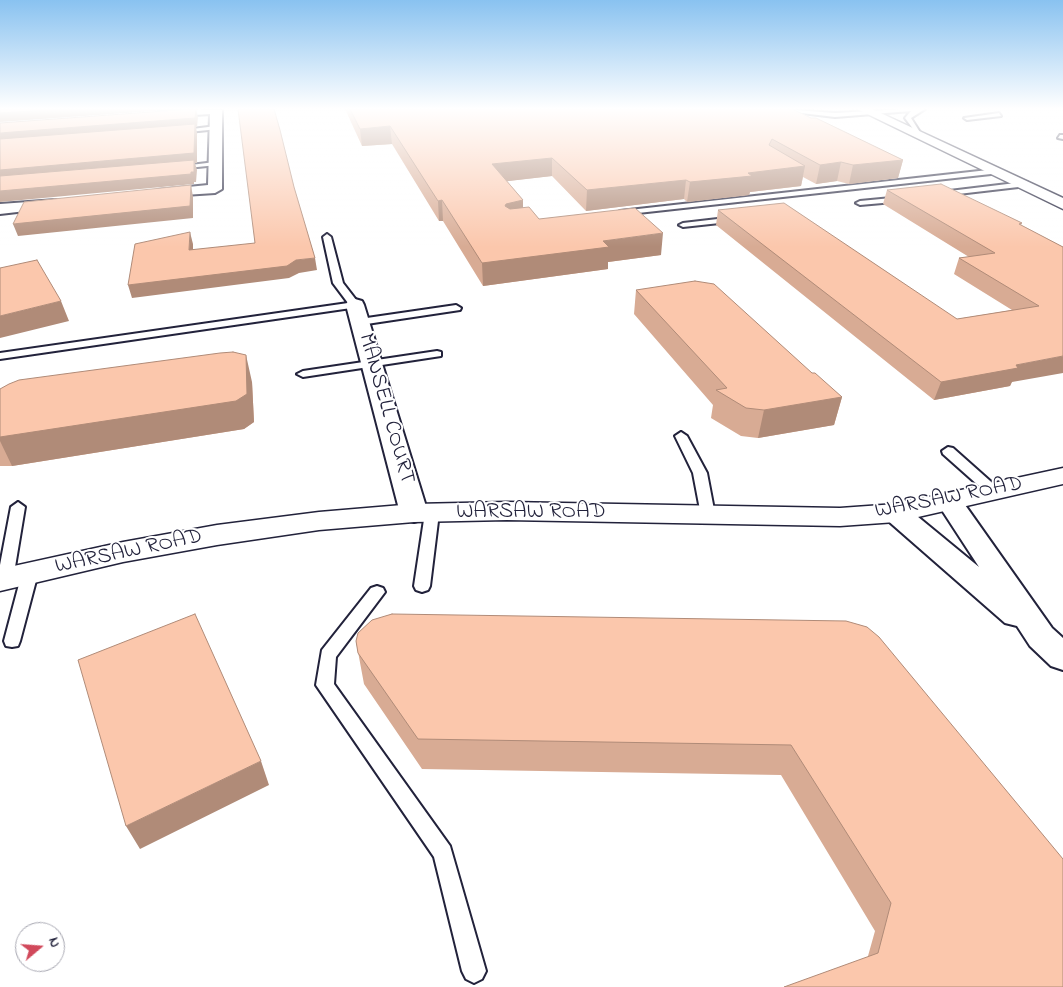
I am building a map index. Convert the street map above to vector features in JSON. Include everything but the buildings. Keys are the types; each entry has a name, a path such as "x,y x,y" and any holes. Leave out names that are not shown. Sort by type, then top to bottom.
{"street":[{"path":"146,195 215,189 215,155"},
{"path":"962,155 1063,204"},
{"path":"0,210 68,203"},
{"name":"MANSELL COURT","path":"357,314 372,364 423,513"},
{"name":"WARSAW ROAD","path":"12,577 123,552 217,534 319,521 423,513 507,512 840,517 896,513 1063,476"},
{"path":"949,500 1052,647"},
{"path":"896,513 1052,647"}],"lane":[{"path":"166,168 215,164"},
{"path":"615,214 997,171"},
{"path":"936,195 1024,184"},
{"path":"810,185 818,190"},
{"path":"875,212 860,204 908,198"},
{"path":"683,225 740,218"},
{"path":"327,237 338,283 357,314"},
{"path":"0,356 357,314 456,308"},
{"path":"303,374 436,354"},
{"path":"681,436 700,473 708,515"},
{"path":"948,451 993,491"},
{"path":"12,641 12,577 18,507"},
{"path":"422,586 423,513"},
{"path":"377,592 328,655 325,686 443,853 474,971"}]}
